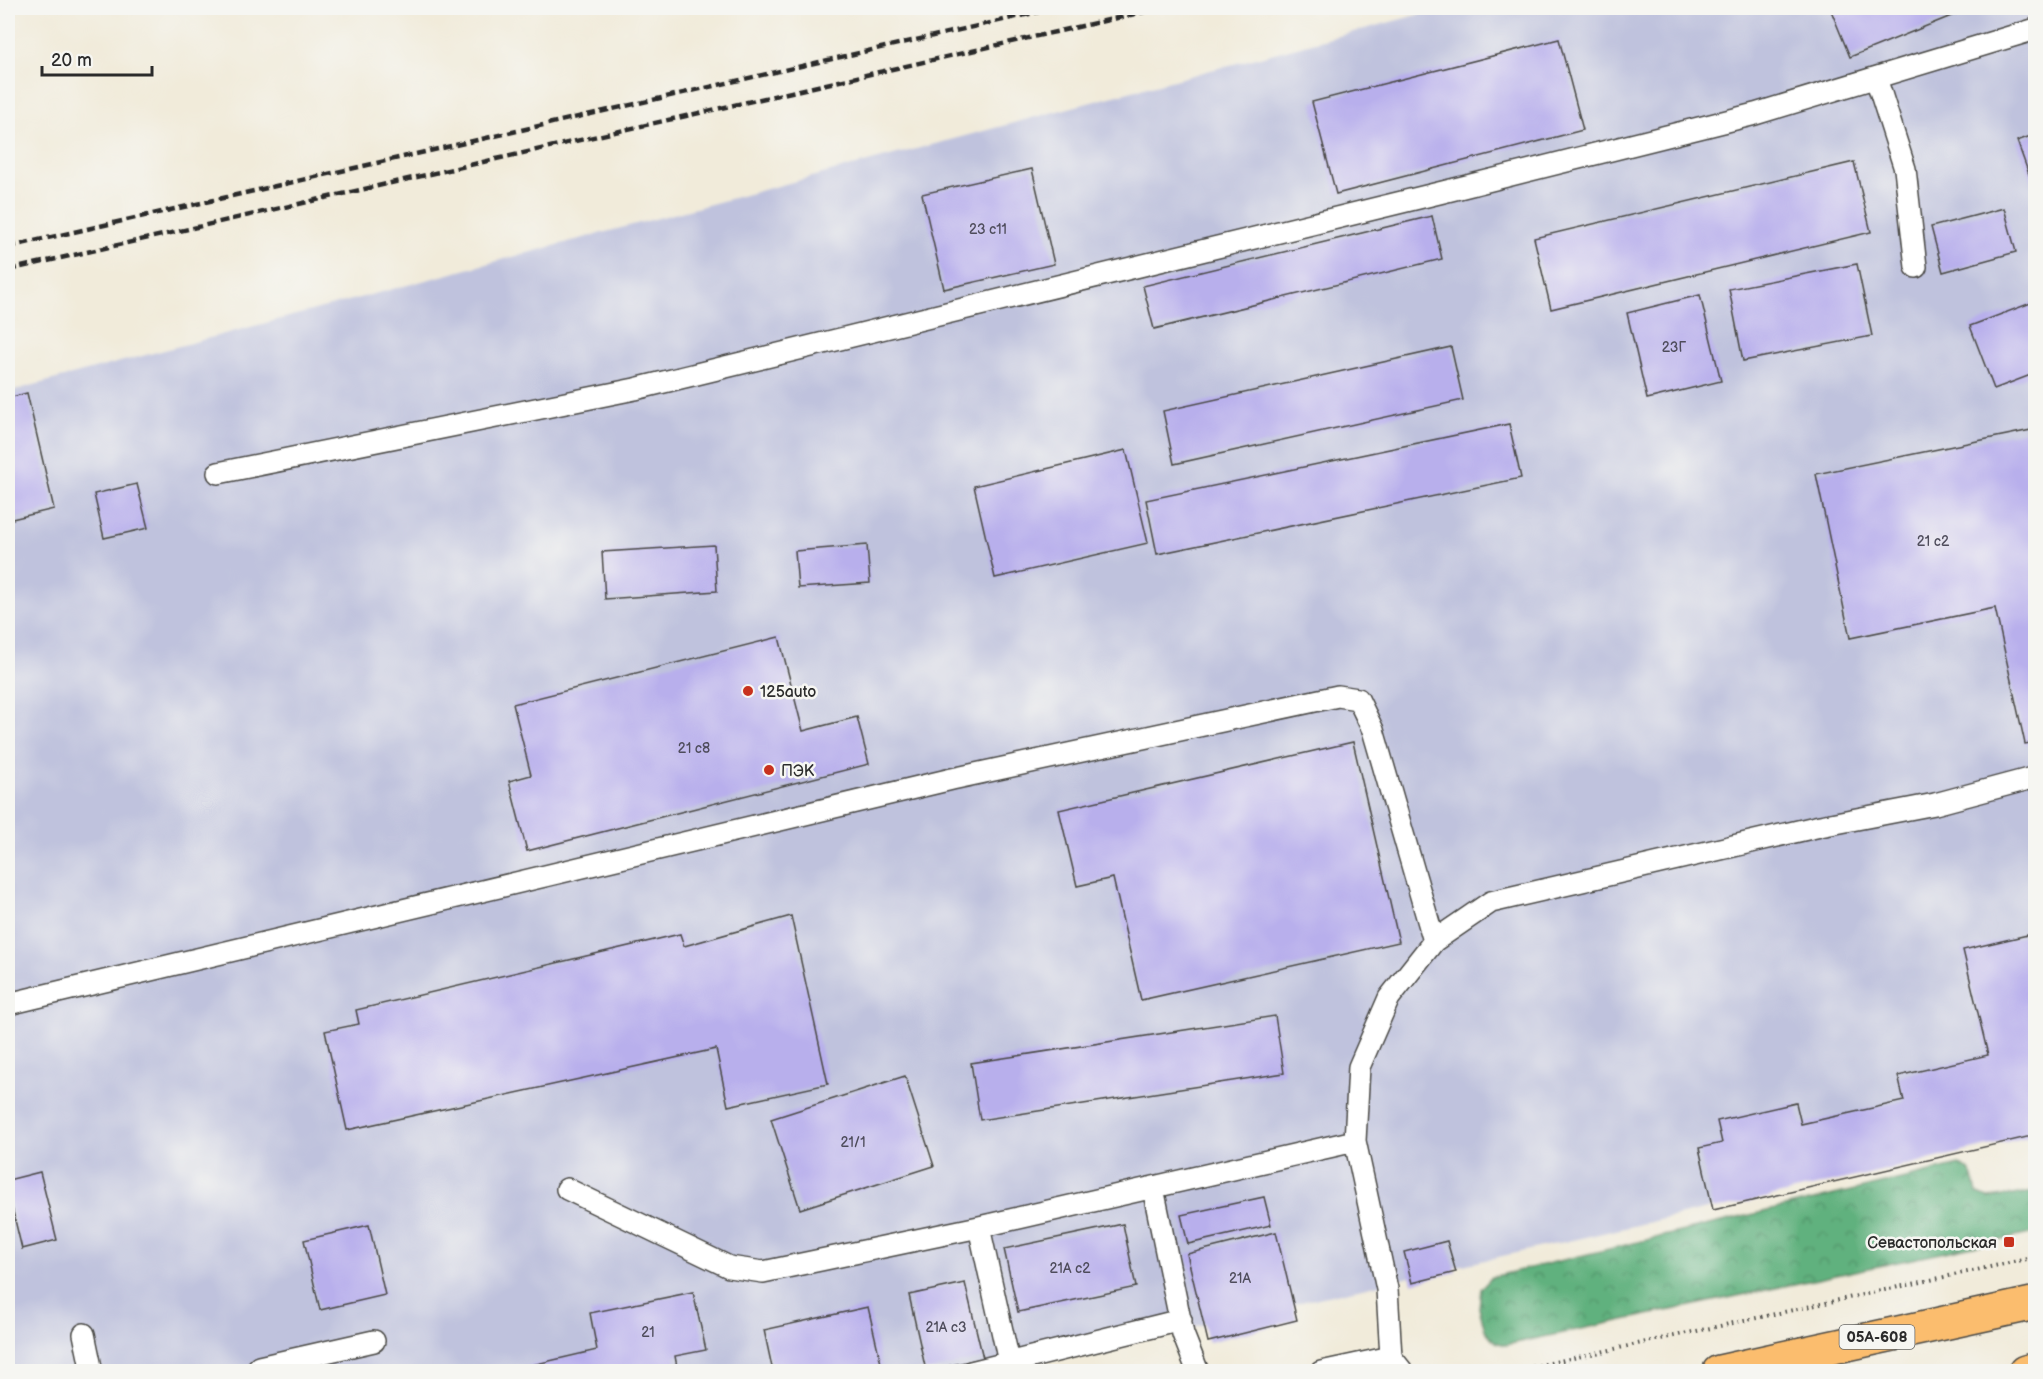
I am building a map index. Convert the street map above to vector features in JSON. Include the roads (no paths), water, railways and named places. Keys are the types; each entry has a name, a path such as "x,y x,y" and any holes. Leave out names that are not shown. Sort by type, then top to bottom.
{"main road":[{"name":"05А-608","path":"1719,1371 2036,1303"},
{"path":"2025,1371 2036,1370"}],"lane":[{"path":"218,473 647,386 1720,123 2036,29"},
{"path":"1876,78 1905,169 1916,267"},
{"path":"8,1004 952,779 1338,696 1358,699 1373,730 1434,941"},
{"path":"1321,1371 1397,1364 1387,1289 1355,1141 1359,1067 1389,998 1434,941 1491,902 1820,826 1935,804 2036,777"},
{"path":"567,1189 729,1268 763,1272 979,1227 1355,1141"},
{"path":"1153,1188 1183,1334 1198,1371"},
{"path":"979,1227 1009,1362"},
{"path":"971,1371 1181,1320"},
{"path":"84,1334 92,1371"},
{"path":"255,1371 259,1367 374,1341"}],"railway":[{"path":"8,247 1056,8"},
{"path":"8,270 1161,8"}],"place":[{"name":"125auto","path":"748,691"},
{"name":"ПЭК","path":"769,770"},
{"name":"Севастопольская","path":"2009,1242"}]}
